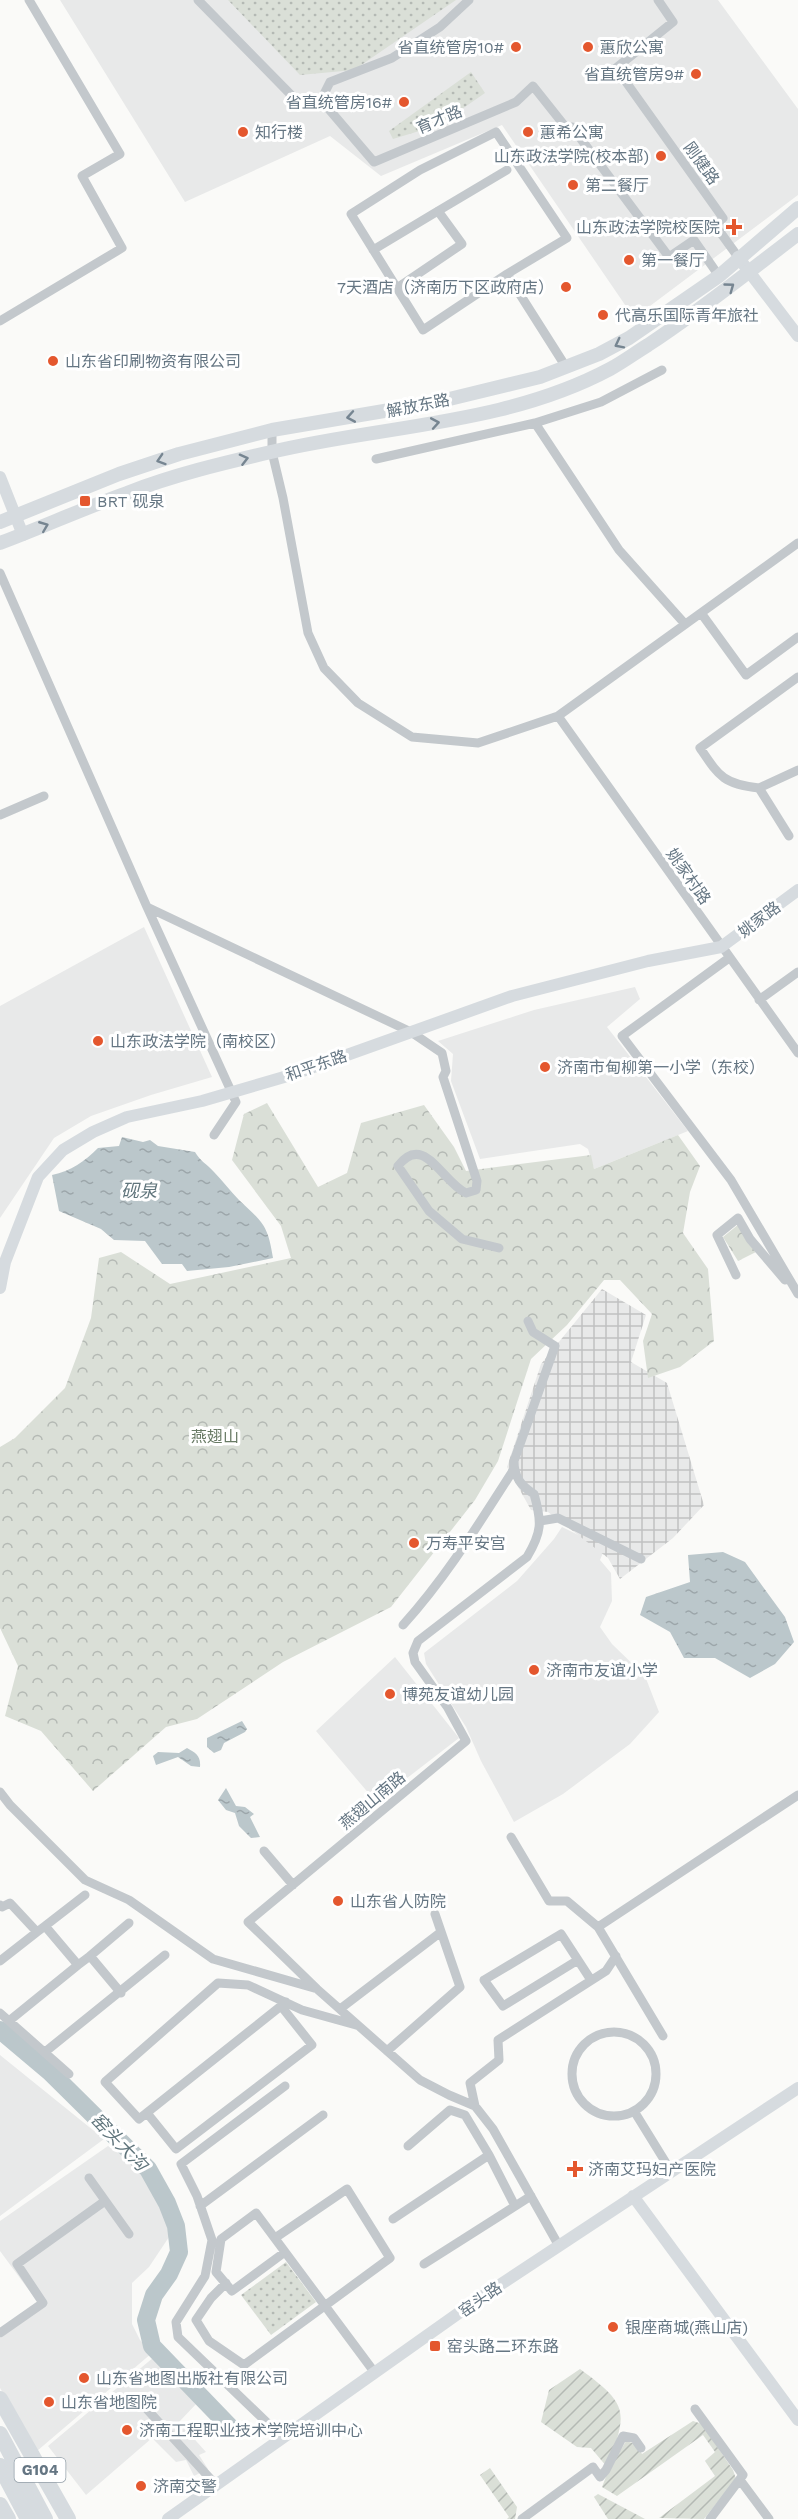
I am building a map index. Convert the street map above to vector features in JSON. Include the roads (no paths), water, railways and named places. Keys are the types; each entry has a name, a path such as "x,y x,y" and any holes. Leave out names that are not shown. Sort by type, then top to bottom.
{"highway":[{"name":"G104","path":"0,2399 68,2519"},
{"path":"0,2434 45,2519"},
{"path":"0,2466 28,2519"},
{"path":"0,2505 8,2519"}],"main road":[{"name":"解放东路","path":"0,522 119,474 179,454 272,430 437,402 540,377 600,354 629,338 719,276 738,257 798,208"},
{"name":"解放东路","path":"0,543 128,492 193,472 272,452 448,421 527,402 561,390 610,369 661,336 750,273 798,234"},
{"path":"738,257 798,336"},
{"path":"0,477 23,534"},
{"name":"姚家路","path":"721,947 798,890"},
{"name":"和平东路","path":"0,1288 5,1262 38,1177 63,1150 93,1132 127,1117 202,1101 291,1075 512,996 648,962 721,947"},
{"name":"窑头路","path":"168,2519 559,2246 798,2088"},
{"path":"633,2196 798,2420"}],"street":[{"path":"0,321 122,248 82,176 120,154 30,0"},
{"path":"198,0 298,102 321,100 330,82 392,58 440,27 469,0"},
{"name":"刚健路","path":"658,0 673,22 616,68 723,218 715,225 738,257"},
{"name":"育才路","path":"321,100 374,162 516,102 532,86 570,129 669,257 694,240 719,276"},
{"path":"496,132 567,238 507,274 423,330 351,214 420,170 496,132"},
{"path":"373,250 507,170"},
{"path":"397,288 462,244 438,210"},
{"path":"507,274 566,367"},
{"path":"376,459 535,423 601,402 662,370"},
{"path":"535,423 620,550 686,624"},
{"path":"272,430 272,452 283,498 308,633 324,668 358,703 412,736 478,743 558,716 798,543"},
{"path":"0,573 147,907 236,1102 214,1135"},
{"path":"701,613 746,675 798,637"},
{"path":"798,677 699,748 720,776 744,786 759,788 798,770"},
{"name":"姚家村路","path":"558,716 759,1000 797,1049"},
{"path":"759,788 789,836"},
{"path":"0,815 44,796"},
{"path":"147,907 411,1032 442,1053 446,1071 443,1077 477,1181 476,1190 466,1193 456,1188 424,1155 416,1153 404,1158 398,1166 429,1211 462,1239 499,1248"},
{"path":"729,958 622,1036 731,1180 798,1295"},
{"path":"759,1000 798,972"},
{"path":"736,1275 717,1235 738,1218 750,1239 798,1295"},
{"path":"528,1321 533,1332 555,1346 514,1461 514,1470 521,1485 534,1494 540,1521 558,1518 641,1559"},
{"path":"403,1625 435,1588 466,1546 514,1470"},
{"name":"燕翅山南路","path":"540,1521 537,1541 527,1557 418,1641 413,1653 415,1662 448,1708 466,1741 248,1922 316,1989 420,2080 475,2106 493,2129 559,2246"},
{"path":"0,1792 9,1805 85,1880 129,1900 213,1959 316,1989"},
{"path":"598,1927 798,1795"},
{"path":"511,1838 549,1901 567,1901 598,1927 663,2036"},
{"path":"264,1851 293,1885"},
{"path":"0,1961 85,1895"},
{"path":"1,1907 10,1903 78,1965"},
{"path":"387,2051 460,1987 435,1914"},
{"path":"9,2021 129,1923"},
{"path":"340,2009 441,1932"},
{"path":"578,1960 503,2006 484,1980 561,1934 578,1960 589,1977"},
{"path":"45,2052 121,1993 165,1955"},
{"path":"90,1956 121,1993"},
{"path":"475,2106 470,2083 499,2061 498,2040 606,1971 616,1956"},
{"path":"283,2004 140,2119 105,2082 218,1983 248,1985 283,2004 358,2025"},
{"path":"147,2113 176,2149 312,2045 283,2004"},
{"path":"0,2013 69,2074"},
{"path":"616,2031 630,2034 651,2052 656,2072 653,2092 645,2103 634,2111 620,2116 606,2116 592,2111 581,2102 574,2089 571,2075 573,2061 580,2048 590,2038 616,2031"},
{"path":"283,2438 178,2337 176,2322 205,2276 212,2240 181,2164 285,2086"},
{"path":"408,2146 450,2110 465,2115 515,2206"},
{"path":"634,2111 671,2171"},
{"path":"200,2206 323,2115"},
{"path":"393,2219 489,2155"},
{"path":"89,2178 129,2234"},
{"path":"226,2283 211,2298 196,2320 209,2341 244,2365 390,2258 346,2189 275,2238"},
{"path":"424,2264 531,2196"},
{"path":"0,2333 44,2303 16,2264 105,2201"},
{"path":"285,2252 232,2291 216,2272 221,2239 256,2213 375,2373"},
{"path":"144,2406 216,2485"},
{"path":"695,2409 743,2475 710,2519"},
{"path":"522,2519 593,2468 600,2477 606,2470 623,2436 634,2438 641,2448"},
{"path":"740,2480 769,2519"}],"water":[{"name":"砚泉","path":"122,1137 143,1142 150,1140 158,1146 195,1152 263,1224 269,1238 273,1258 229,1267 187,1271 182,1264 162,1264 145,1241 114,1240 101,1229 59,1211 52,1175 77,1165 98,1148 119,1146"},
{"path":"723,1552 745,1562 785,1617 794,1642 775,1664 750,1678 715,1658 684,1658 670,1632 640,1615 646,1597 690,1582 688,1555"},
{"path":"242,1721 247,1729 245,1732 224,1743 221,1750 214,1753 207,1747 207,1738"},
{"path":"187,1748 197,1755 200,1767 191,1766 178,1757 156,1765 153,1756 158,1752 179,1753"},
{"path":"226,1788 236,1806 245,1807 254,1814 250,1817 260,1837 251,1838 239,1826 235,1813 226,1810 218,1800"}],"waterway":[{"name":"窑头大沟","path":"0,2030 50,2072 148,2169 167,2203 176,2226 179,2252 169,2274 154,2295 146,2320 152,2346 230,2427"}],"place":[{"name":"省直统管房10#","path":"516,47"},
{"name":"蕙欣公寓","path":"588,47"},
{"name":"省直统管房9#","path":"696,74"},
{"name":"省直统管房16#","path":"404,102"},
{"name":"知行楼","path":"243,132"},
{"name":"蕙希公寓","path":"528,132"},
{"name":"山东政法学院(校本部)","path":"661,156"},
{"name":"第二餐厅","path":"573,185"},
{"name":"山东政法学院校医院","path":"734,227"},
{"name":"第一餐厅","path":"629,260"},
{"name":"7天酒店（济南历下区政府店）","path":"566,287"},
{"name":"代高乐国际青年旅社","path":"603,315"},
{"name":"山东省印刷物资有限公司","path":"53,361"},
{"name":"BRT 砚泉","path":"85,501"},
{"name":"山东政法学院（南校区）","path":"98,1041"},
{"name":"济南市甸柳第一小学（东校）","path":"545,1067"},
{"name":"万寿平安宫","path":"414,1543"},
{"name":"济南市友谊小学","path":"534,1670"},
{"name":"博苑友谊幼儿园","path":"390,1694"},
{"name":"山东省人防院","path":"338,1901"},
{"name":"济南艾玛妇产医院","path":"575,2169"},
{"name":"银座商城(燕山店)","path":"613,2327"},
{"name":"窑头路二环东路","path":"435,2346"},
{"name":"山东省地图出版社有限公司","path":"84,2378"},
{"name":"山东省地图院","path":"49,2402"},
{"name":"济南工程职业技术学院培训中心","path":"127,2430"},
{"name":"济南交警","path":"141,2486"}],"park label":[{"name":"燕翅山","path":"215,1436"}]}
